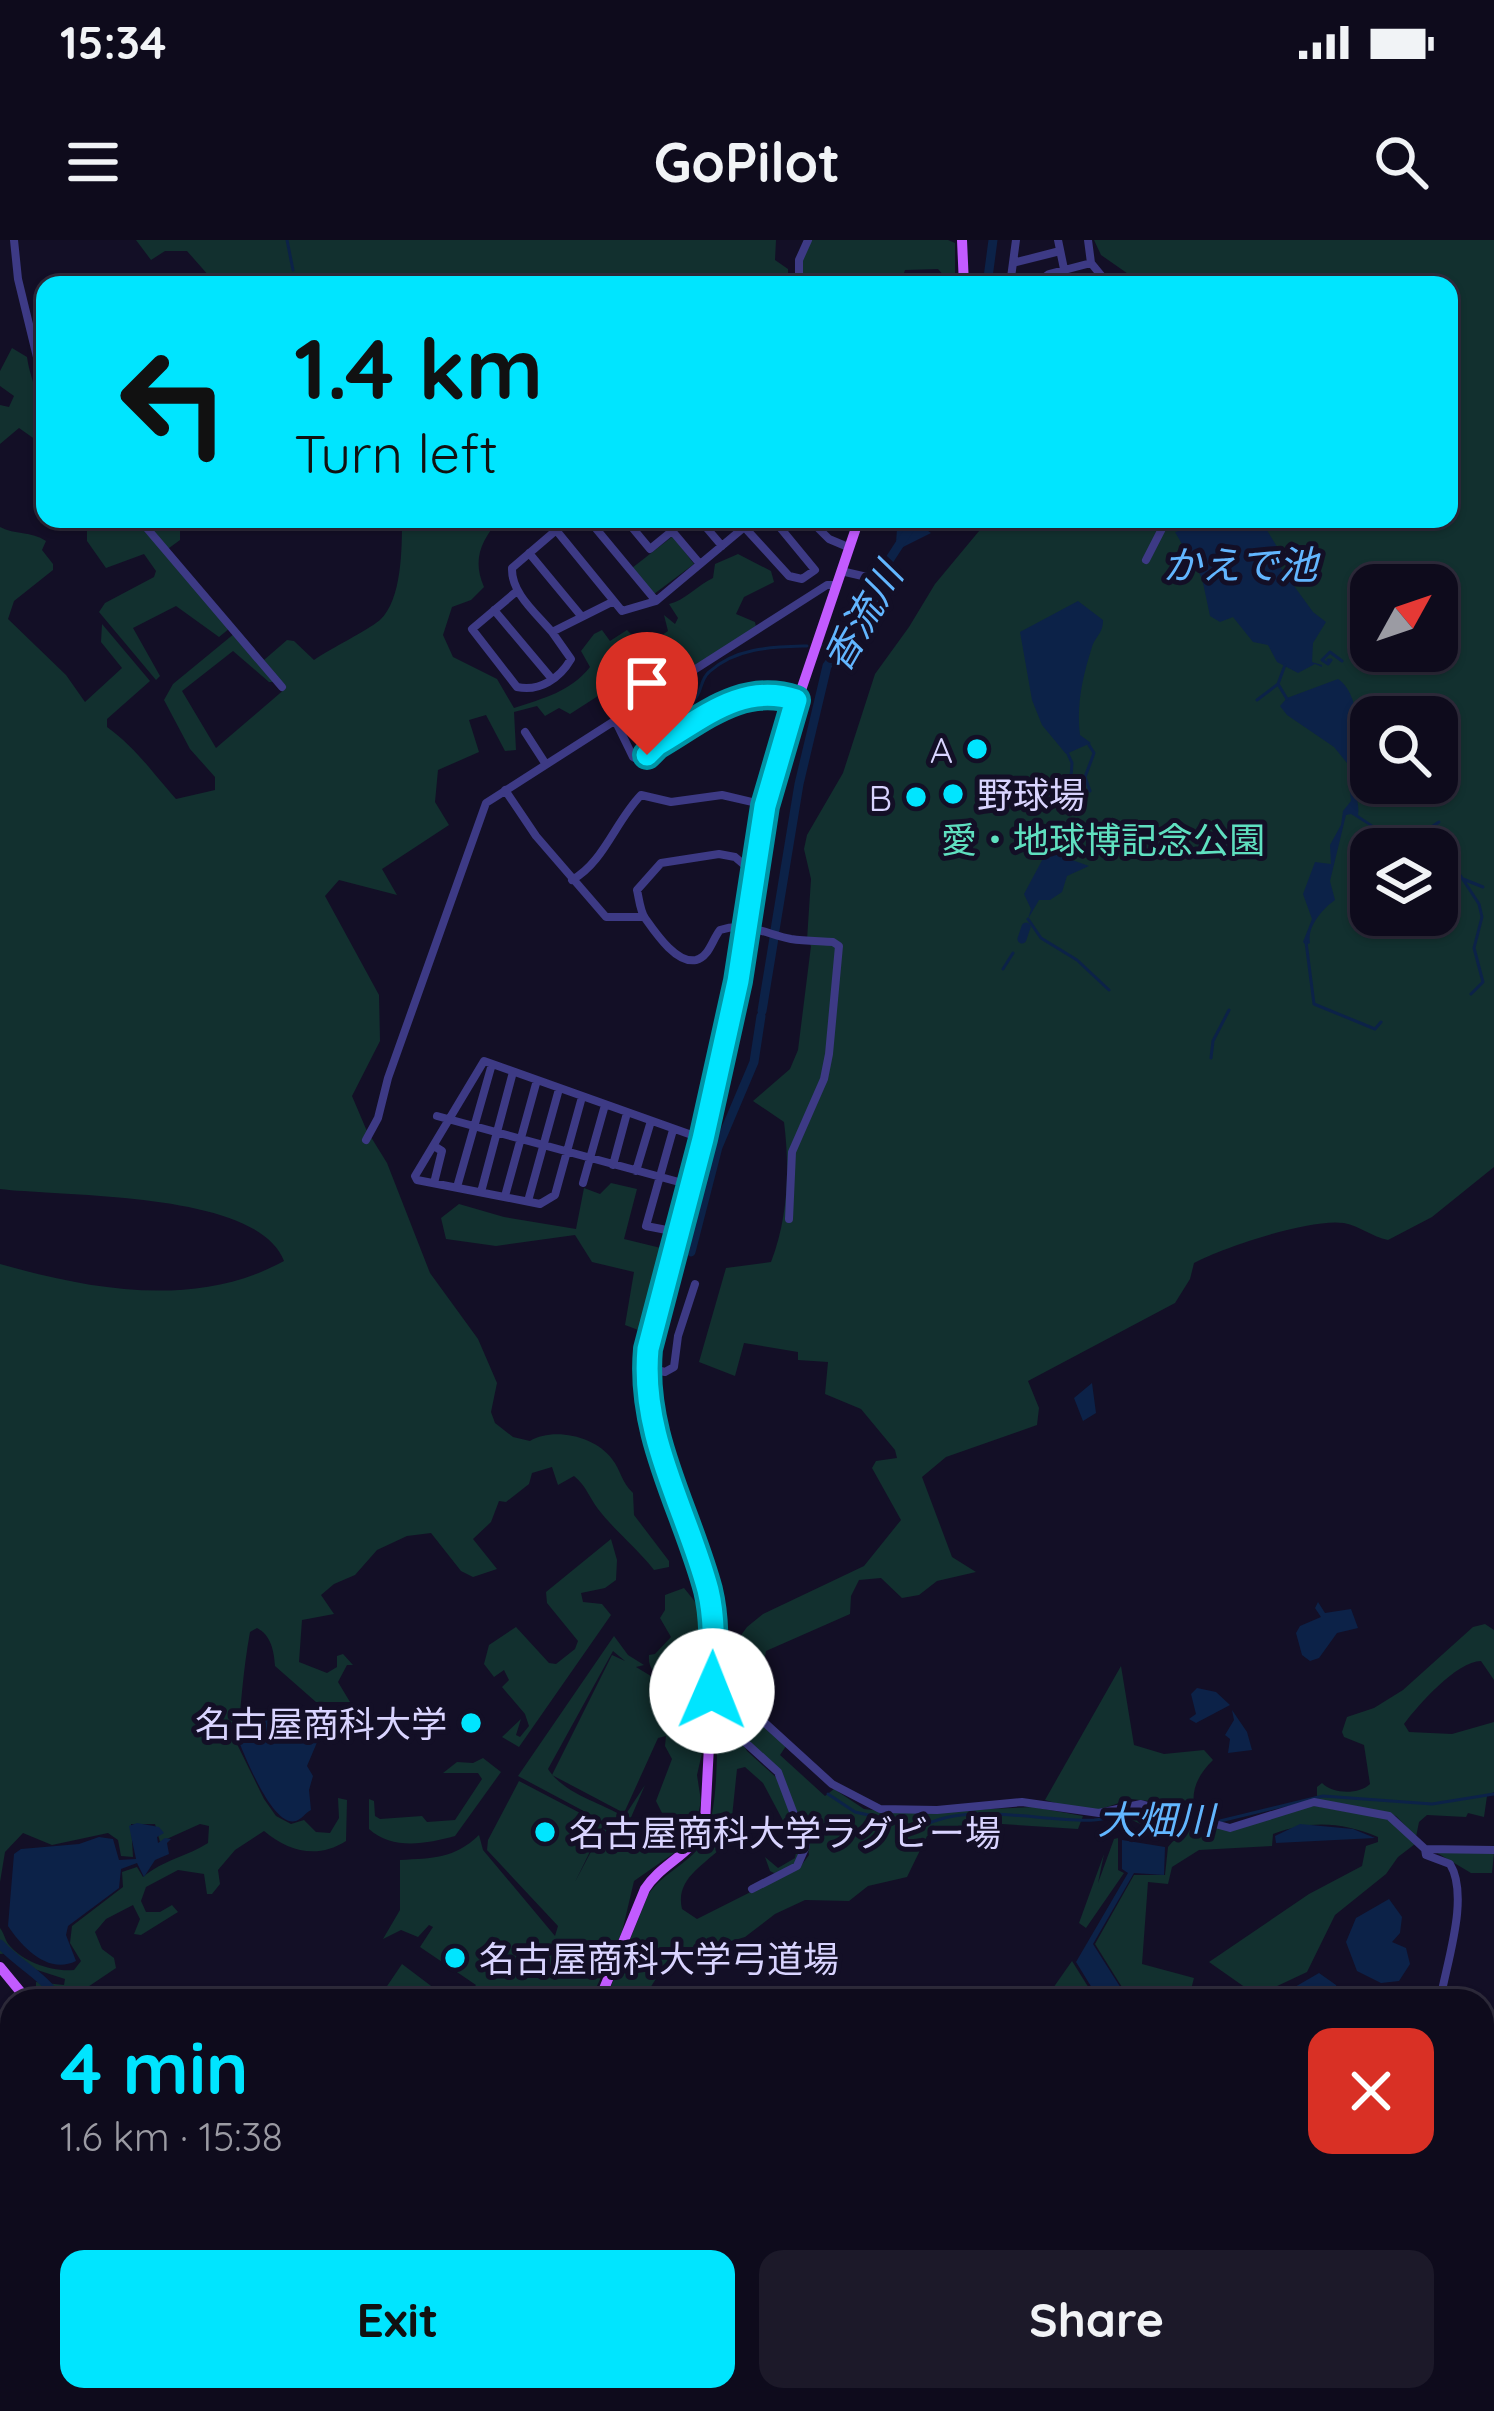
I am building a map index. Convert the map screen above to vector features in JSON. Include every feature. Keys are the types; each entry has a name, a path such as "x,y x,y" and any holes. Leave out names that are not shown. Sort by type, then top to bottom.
{"main road":[{"path":"962,240 964,276"},
{"path":"604,1989 645,1888 652,1877 696,1843 703,1831 714,1629 654,1436 646,1367 652,1323 703,1139 747,926 765,806 855,528"}],"street":[{"path":"14,240 36,353"},
{"path":"799,276 799,260 808,240"},
{"path":"1011,276 1016,240"},
{"path":"1058,240 1064,269"},
{"path":"1088,240 1090,263 1100,276"},
{"path":"1013,262 1060,251"},
{"path":"1051,276 1090,263"},
{"path":"147,528 282,687"},
{"path":"552,528 622,610 656,601 744,528 789,576 802,579 815,570 780,528"},
{"path":"595,528 656,601"},
{"path":"632,528 650,549 672,531"},
{"path":"670,528 700,564"},
{"path":"707,528 722,546"},
{"path":"818,528 848,547"},
{"path":"1146,560 1162,528"},
{"path":"518,591 472,629 517,687 544,686 571,659 511,582 512,568 554,532"},
{"path":"530,554 582,617"},
{"path":"840,571 880,579"},
{"path":"366,1140 486,803 827,585 835,585"},
{"path":"552,632 612,602"},
{"path":"494,610 552,679"},
{"path":"615,720 633,758 642,761 657,745 730,701 766,692 796,700"},
{"path":"525,733 545,764"},
{"path":"505,790 572,880 611,920 644,917"},
{"path":"572,880 593,868 641,795 671,802 722,795 765,806"},
{"path":"755,874 735,856 719,854 661,862 637,890 644,917 675,955 695,960 707,953 720,931 747,926 787,938 833,941 838,946 829,1054 824,1078 792,1152 790,1220"},
{"path":"582,1097 554,1196 540,1204 415,1176 484,1061 703,1139"},
{"path":"457,1187 492,1064"},
{"path":"481,1192 513,1072"},
{"path":"505,1196 537,1080"},
{"path":"528,1201 559,1089"},
{"path":"583,1183 605,1105"},
{"path":"613,1165 627,1113"},
{"path":"436,1116 690,1185"},
{"path":"636,1171 651,1121"},
{"path":"673,1130 646,1226 677,1232"},
{"path":"434,1146 442,1151 434,1183"},
{"path":"646,1367 665,1372 674,1367 678,1336 695,1284"},
{"path":"712,1697 737,1699 832,1784 880,1808 937,1810 1041,1803 1099,1813 1141,1804 1230,1828 1314,1802 1388,1816 1426,1855 1455,1869 1459,1892 1442,1989"},
{"path":"752,1889 797,1866 806,1846 778,1772 744,1738 744,1727 755,1714"},
{"path":"1425,1849 1494,1850"}],"green space":[{"path":"136,240 776,240 775,260 788,269 788,276 209,276 187,251 165,251 151,260"},
{"path":"811,240 955,243 955,276 944,276 938,269 905,270 903,276 801,276 799,265"},
{"name":"愛・地球博記念公園","path":"1094,240 1494,240 1494,1167 1432,1217 1388,1240 1350,1224 1329,1223 1268,1235 1208,1256 1194,1263 1175,1303 1028,1381 1039,1408 1037,1425 946,1457 922,1477 952,1557 976,1572 937,1581 919,1595 902,1598 881,1578 859,1580 851,1596 850,1614 766,1651 760,1685 765,1703 756,1711 722,1684 728,1653 747,1627 763,1614 864,1566 901,1520 872,1468 876,1461 897,1458 895,1450 861,1409 825,1394 828,1362 798,1360 798,1352 744,1343 735,1376 699,1362 726,1268 771,1262 777,1245 786,1193 784,1122 753,1101 790,1069 798,1050 811,946 807,940 811,879 804,849 807,835 843,773 875,674 935,584 982,528 1458,528 1458,276 1131,276 1101,255"},
{"path":"12,348 27,357 36,390 36,440 19,428 0,444 0,405 9,407 14,396 0,386 0,371"},
{"path":"0,527 46,541 42,550 53,564 53,570 14,601 8,619 66,675 85,702 122,668 101,642 102,624 150,681 107,719 107,727 176,799 215,790 215,777 190,749 164,700 173,684 235,633 275,682 233,651 182,691 216,748 286,688 264,660 287,640 314,660 380,620 393,600 402,528 493,528 480,551 484,587 471,600 452,607 443,635 453,657 497,679 514,708 556,693 582,676 590,667 581,651 602,630 610,641 627,630 636,639 653,632 659,637 668,631 664,615 675,624 678,618 669,604 713,578 715,564 738,554 771,571 774,582 744,597 736,614 755,622 756,627 625,712 598,696 570,714 559,708 545,716 537,706 514,712 516,750 505,751 486,715 469,720 479,752 438,770 435,802 449,825 382,869 397,895 339,880 325,896 379,995 380,1041 352,1096 387,1163 430,1273 478,1339 497,1383 491,1412 495,1423 513,1437 530,1441 562,1434 605,1451 633,1493 634,1515 669,1567 654,1570 578,1480 574,1476 558,1485 552,1467 532,1473 529,1484 506,1502 499,1501 491,1522 473,1539 497,1569 473,1577 461,1571 431,1533 407,1536 377,1550 355,1575 321,1595 334,1614 302,1620 299,1662 327,1673 337,1667 337,1656 343,1654 353,1665 347,1665 338,1682 350,1702 316,1702 275,1666 266,1635 257,1628 250,1632 237,1744 264,1799 276,1816 291,1824 304,1820 316,1832 330,1833 339,1818 338,1798 347,1800 346,1841 325,1850 304,1851 264,1831 235,1850 218,1870 220,1884 212,1894 207,1894 204,1874 178,1870 146,1887 141,1901 146,1912 160,1912 172,1905 178,1912 141,1935 134,1934 140,1919 133,1905 106,1919 95,1932 116,1968 85,1989 36,1989 36,1982 64,1985 65,1979 28,1967 11,1953 0,1954 0,1928 9,1945 30,1961 74,1970 81,1961 70,1943 72,1926 123,1887 122,1872 137,1867 143,1877 208,1843 209,1826 200,1824 160,1842 155,1824 131,1824 133,1857 121,1856 118,1840 108,1833 52,1845 23,1833 5,1852 0,1882 0,1264 107,1287 180,1290 250,1276 284,1261 267,1238 238,1221 200,1210 112,1197 0,1189"},
{"path":"180,528 180,540 165,551 230,628 219,637 176,606 133,628 160,676 156,680 99,612 105,603 154,577 156,571 144,554 106,568 87,541 87,530"},
{"path":"673,536 694,564 654,594 632,568"},
{"path":"611,1183 637,1189 624,1239 665,1249 641,1331 625,1325 634,1272 592,1262 575,1235 496,1246 446,1239 441,1218 459,1204 576,1229 584,1188 600,1194"},
{"path":"611,1539 616,1580 605,1588 581,1593 583,1602 602,1604 611,1615 519,1747 502,1737 521,1719 516,1735 520,1737 529,1726 502,1687 509,1680 504,1670 494,1677 484,1664 489,1645 516,1627 549,1663 556,1664 575,1649 578,1641 547,1603 546,1592"},
{"path":"684,1588 705,1614 702,1753 697,1775 701,1801 694,1833 684,1846 634,1881 622,1932 596,1989 472,1989 476,1985 420,1947 433,1927 429,1925 418,1937 401,1930 383,1939 400,1910 400,1860 452,1853 479,1835 483,1850 555,1936 558,1926 487,1850 519,1781 603,1825 575,1882 604,1827 630,1842 656,1842 667,1823 656,1801 672,1759 666,1736 658,1738 624,1813 553,1776 624,1817 645,1785 629,1822 636,1832 623,1832 518,1776 614,1636 628,1655 644,1665 636,1667 679,1693 665,1728 681,1694 656,1674 649,1655 671,1637 660,1618 665,1595","holes":["613,1651 625,1661 612,1655 552,1774 548,1769"]},
{"path":"1485,1624 1494,1630 1494,1680 1481,1661 1471,1663 1439,1685 1404,1724 1409,1732 1452,1734 1494,1722 1494,1792 1487,1796 1484,1817 1427,1815 1419,1822 1416,1837 1396,1816 1317,1800 1317,1787 1322,1783 1346,1792 1370,1784 1364,1745 1342,1732 1347,1717 1374,1708 1403,1690 1473,1627"},
{"path":"1121,1666 1134,1745 1164,1754 1204,1750 1213,1760 1196,1785 1196,1816 1158,1802 1131,1799 1080,1810 1045,1800"},
{"path":"725,1700 747,1711 740,1739 779,1780 804,1845 798,1864 776,1874 770,1871 765,1857 778,1868 795,1858 797,1847 763,1783 745,1767 737,1769 732,1817 721,1828 723,1846 692,1874 683,1889 682,1909 697,1919 800,1867 809,1855 780,1771 746,1738 749,1725 757,1719 786,1746 780,1755 825,1796 834,1789 864,1809 898,1813 1033,1807 1083,1816 1078,1829 986,1823 927,1836 907,1877 868,1886 849,1901 805,1900 775,1914 745,1937 712,1947 657,1977 650,1989 610,1989 648,1895 705,1837 714,1802 718,1707"},
{"path":"483,1758 501,1772 455,1836 399,1843 369,1829 369,1799 380,1819 455,1820 482,1779 478,1773 443,1773 457,1762"},
{"path":"1314,1806 1395,1822 1415,1844 1335,1915 1307,1972 1273,1989 1246,1989 1209,1962 1309,1894 1362,1866 1366,1846 1378,1842 1378,1837 1352,1828 1313,1825 1273,1834 1272,1846 1199,1850 1172,1867 1168,1884 1148,1882 1142,1964 1194,1978 1191,1989 1123,1989 1095,1944 1134,1875 1165,1875 1168,1847 1174,1840 1132,1820 1132,1813 1153,1814 1198,1828"},
{"path":"1118,1838 1118,1870 1124,1873 1086,1928 1079,1923 1104,1854 1098,1883"},
{"path":"1434,1851 1494,1852 1492,1873 1471,1873"},
{"path":"1072,1961 1090,1989 1052,1989"},
{"path":"402,1964 435,1989 385,1989"}],"water":[{"path":"897,528 924,528 931,533 901,548 896,544"},
{"name":"かえで池","path":"1266,528 1282,555 1281,568 1326,622 1313,643 1312,662 1322,667 1315,664 1298,673 1277,662 1268,645 1253,642 1233,617 1220,622 1210,616 1202,578 1175,532"},
{"path":"1078,601 1103,620 1103,625 1089,658 1080,701 1080,735 1091,743 1066,754 1042,725 1032,700 1020,632"},
{"path":"1338,679 1344,684 1351,696 1350,792 1347,763 1334,747 1287,715 1280,706 1287,698"},
{"path":"1350,802 1358,804 1358,815 1376,828 1346,815 1330,881 1335,900 1316,919 1306,945 1312,919 1303,894 1315,862 1331,864 1330,845"},
{"path":"1047,851 1089,866 1067,876 1062,892 1050,900 1039,900 1028,919 1031,909 1024,894"},
{"path":"1092,1383 1096,1413 1083,1421 1074,1398"},
{"path":"1318,1602 1325,1613 1351,1609 1358,1628 1337,1633 1319,1658 1310,1661 1302,1655 1296,1633 1300,1626 1321,1617 1315,1608"},
{"path":"1197,1688 1216,1692 1230,1705 1196,1723 1189,1719 1196,1714 1191,1694"},
{"path":"246,1705 275,1717 282,1711 293,1715 297,1711 318,1740 307,1766 313,1776 311,1810 298,1820 278,1814 248,1762 239,1742 247,1724"},
{"path":"1232,1710 1252,1750 1228,1753 1230,1739 1225,1735 1234,1720"},
{"path":"1300,1824 1353,1829 1375,1838 1276,1843 1275,1836"},
{"path":"129,1826 159,1827 164,1833 157,1837 158,1843 171,1839 169,1854 155,1860 144,1877 137,1863 121,1869 119,1888 68,1926 66,1935 76,1961 46,1962 28,1950 8,1926 14,1854 99,1837 113,1839 119,1860 136,1859"},
{"path":"1122,1840 1165,1847 1164,1875 1134,1873 1093,1944 1121,1989 1093,1989 1076,1962 1128,1873 1122,1869"},
{"path":"1389,1899 1402,1917 1400,1933 1392,1942 1406,1948 1410,1964 1399,1981 1381,1983 1357,1971 1346,1942 1356,1918"},
{"path":"1319,1973 1337,1989 1291,1989"}],"waterway":[{"path":"287,240 293,270"},
{"name":"香流川","path":"988,276 993,240"},
{"name":"香流川","path":"775,930 799,784 827,666 875,600 886,565 910,528"},
{"path":"622,721 653,722 682,712 697,696 706,675 731,658 755,650 807,646"},
{"path":"822,646 837,648"},
{"path":"1328,660 1328,664 1322,660 1330,652 1342,661"},
{"path":"1285,665 1278,684 1287,699"},
{"path":"1257,700 1278,684"},
{"path":"1089,745 1094,753 1085,777 1090,791"},
{"path":"1068,754 1070,792"},
{"path":"1430,828 1439,822"},
{"path":"1458,872 1482,917 1474,948 1483,982 1471,994"},
{"path":"1463,879 1483,887"},
{"path":"1028,919 1041,938 1077,960 1109,990"},
{"path":"1022,939 1026,927"},
{"name":"香流川","path":"762,1011 774,938"},
{"path":"1306,942 1314,1004 1375,1029 1381,1022"},
{"path":"1003,969 1013,953"},
{"path":"1211,1058 1213,1041 1229,1010"},
{"name":"香流川","path":"691,1252 718,1147 754,1062 761,1016"},
{"name":"大畑川","path":"828,1794 855,1812 904,1823 915,1831 934,1821 979,1814 1094,1820 1135,1812 1161,1813"},
{"name":"大畑川","path":"1220,1821 1323,1796 1432,1804 1494,1794"},
{"name":"大畑川","path":"1170,1816 1190,1826 1211,1825"},
{"path":"0,1944 50,1989"}],"place":[{"name":"A","path":"977,749"},
{"name":"野球場","path":"953,794"},
{"name":"B","path":"916,797"},
{"name":"名古屋商科大学","path":"471,1723"},
{"name":"名古屋商科大学ラグビー場","path":"545,1832"},
{"name":"名古屋商科大学弓道場","path":"455,1958"}],"route":[{"path":"647,755 730,701 766,692 796,700 765,806 738,981 703,1139 648,1349 650,1419 711,1606 712,1691"}]}
